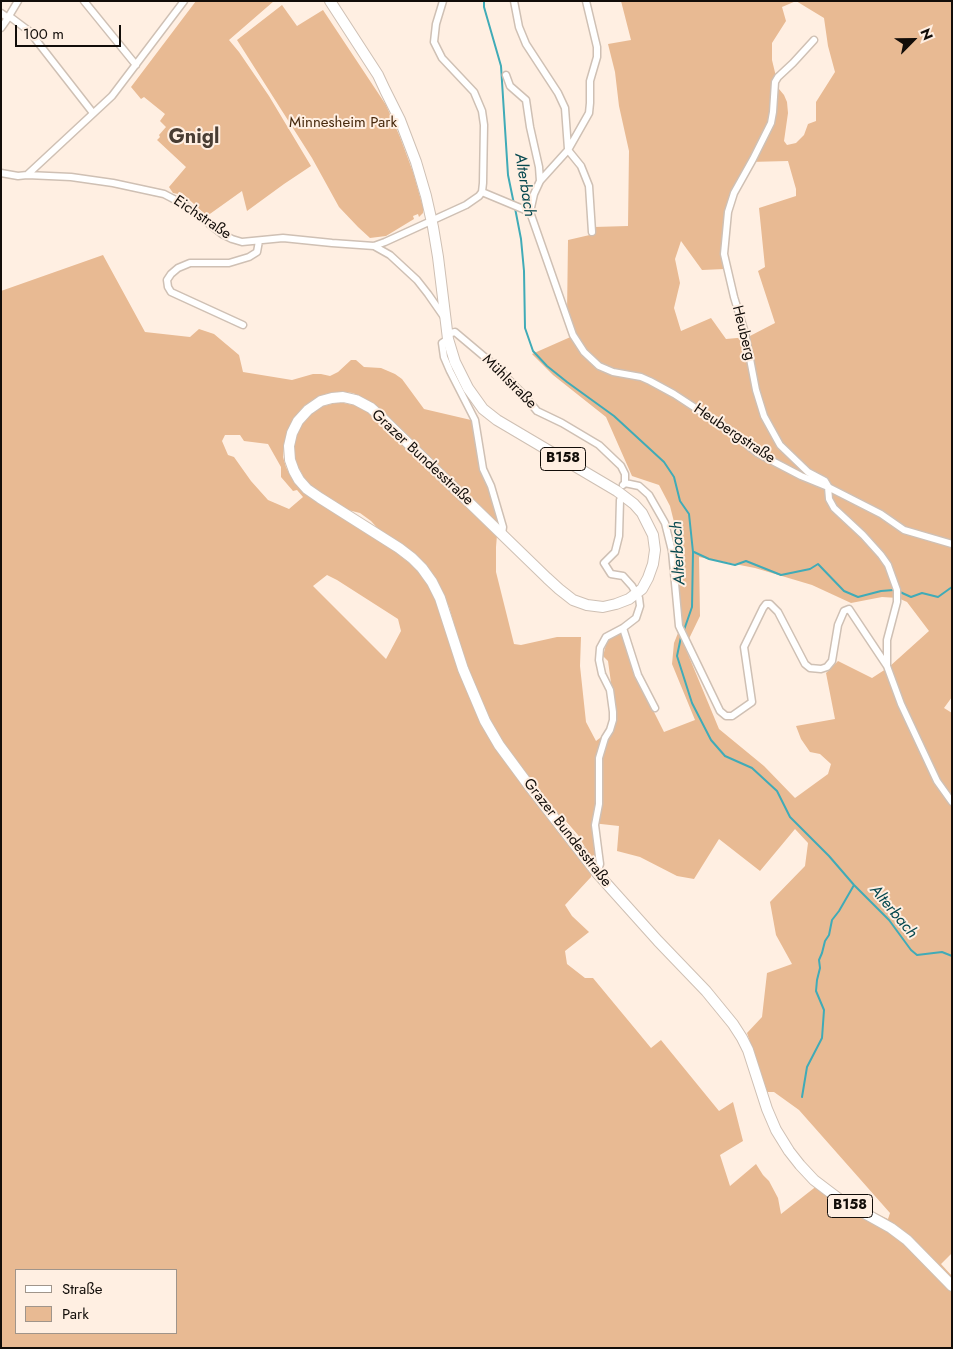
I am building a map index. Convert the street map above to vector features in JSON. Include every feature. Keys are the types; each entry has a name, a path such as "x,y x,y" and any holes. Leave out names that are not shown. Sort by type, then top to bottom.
{"main road":[{"name":"B158","path":"330,1 378,75 400,120 416,162 432,220 447,336 455,362 468,388 483,409 497,420 622,490 642,513 653,535 654,564 642,589 636,594"},
{"name":"Grazer Bundesstraße","path":"636,594 630,599 603,607 587,605 573,600 559,589 393,427 371,408 356,400 332,398 321,401 298,420 289,446 290,460 299,480 307,489 320,498 399,548 412,558 427,575 440,598 464,669 485,721 499,745 597,873 652,935 706,991 733,1024 748,1050 766,1109 789,1151 814,1180 839,1199 902,1236 952,1286"}],"street":[{"path":"1,28 18,1"},
{"path":"84,1 136,64"},
{"path":"27,175 112,96 176,4 184,1"},
{"path":"432,220 466,205 479,196 482,192 483,183 484,125 482,111 474,92 442,58 434,42 442,1"},
{"path":"514,1 519,27 526,44 558,93 565,108 568,150 581,166 588,186 592,232"},
{"path":"482,192 530,212 534,194 540,181 568,150 589,113 590,80 598,47 586,1"},
{"path":"1,13 29,31 93,113"},
{"name":"Heuberg","path":"814,40 778,77 771,123 734,193 728,212 724,254 745,333 756,390 764,416 780,445 808,472 826,482 828,487 881,514 904,530 952,544"},
{"path":"506,75 510,86 526,100 540,181"},
{"name":"Eichstraße","path":"1,173 18,176 71,177 157,192 181,202 227,237 242,242 283,238 374,246 391,255 417,280 445,319"},
{"name":"Heubergstraße","path":"530,212 570,330 578,344 592,360 599,366 613,372 641,377 660,386 729,430 757,452 801,476 828,487"},
{"name":"Eichstraße","path":"374,246 401,236 432,220"},
{"path":"243,324 171,292 167,280 178,268 190,263 229,263 250,257 257,252 260,240"},
{"name":"Mühlstraße","path":"447,336 455,332 493,364 537,411 599,445 621,466 625,474 620,500 619,536 615,552 604,564 611,574 623,576 636,594"},
{"path":"447,336 442,343 444,357 475,420 483,469 491,486 503,528 502,534"},
{"path":"622,490 640,486 649,495 665,523 672,551 679,626 720,711 726,716 732,716 752,702 744,647 766,604 770,604 778,612 805,664 810,668 821,669 828,667 832,661 838,625 844,611 848,609 887,666 901,704 937,781 952,802"},
{"path":"828,487 829,499 834,508 881,555 888,565 897,590 897,602 887,640 887,666"},
{"path":"597,873 600,864 595,824 599,804 599,758 605,738 610,730 613,712 610,690 600,667 600,648 606,637 636,618 640,606 636,594"},
{"path":"623,628 638,675 655,708"}],"green space":[{"path":"196,1 274,1 229,40 269,96 311,166 247,211 242,191 207,216 182,193 173,193 169,187 186,167 157,140 166,127 160,121 165,114 144,97 141,99 131,87"},
{"path":"621,1 796,1 952,1 952,697 944,708 952,713 952,1253 941,1264 952,1276 952,1348 1,1348 1,291 103,255 145,332 190,337 199,329 214,334 239,355 243,372 292,380 313,374 330,376 338,372 351,360 356,360 364,367 381,368 402,379 424,409 471,420 500,526 383,411 353,393 325,394 304,406 288,429 283,457 291,477 297,485 393,550 413,566 424,579 439,606 480,722 591,872 591,877 565,905 572,916 589,932 565,951 567,964 585,978 593,978 651,1048 661,1040 719,1111 733,1102 743,1141 720,1155 730,1186 756,1164 769,1181 778,1198 781,1214 823,1181 855,1203 888,1219 890,1213 799,1110 774,1092 767,1092 747,1033 762,1017 767,973 792,964 776,935 770,902 805,866 808,843 795,829 760,871 719,839 694,879 677,876 640,857 617,851 619,826 592,823 598,864 578,835 565,820 555,813 496,732 468,670 449,607 437,581 425,566 382,533 371,521 360,513 348,510 331,501 307,483 296,463 293,453 294,442 303,422 320,407 339,402 358,406 367,411 377,418 497,535 496,572 514,644 521,645 557,637 581,637 580,666 586,722 596,741 613,728 612,690 608,661 603,656 607,641 621,632 636,676 664,732 695,720 672,664 674,643 680,628 674,552 681,550 670,506 659,485 632,476 606,417 553,375 532,354 575,335 567,315 568,240 594,234 594,227 628,226 629,151 608,44 631,40","holes":["796,1 824,18 828,46 835,72 816,102 816,121 808,124 804,135 796,143 787,145 784,141 788,113 787,102 779,89 772,60 772,43 786,21 782,7","788,161 796,189 796,196 759,208 765,267 758,271 775,323 748,337 726,339 711,318 681,331 674,308 680,283 675,259 681,241 702,270 725,269 733,191 749,162","225,435 240,435 244,441 268,444 281,467 281,477 293,491 297,490 303,497 289,509 268,500 251,481 234,457 228,455 222,441","699,557 755,568 812,585 851,603 882,597 898,598 907,602 929,631 889,667 872,678 838,661 826,673 835,719 796,726 801,739 810,752 820,754 831,764 828,774 795,798 764,766 719,729 685,647 700,616","327,575 398,619 401,631 386,659 313,586"]},
{"name":"Minnesheim Park","path":"282,5 297,26 323,10 386,105 413,172 423,213 419,217 418,214 413,216 414,219 386,236 370,238 339,207 312,158 237,40"}],"waterway":[{"name":"Alterbach","path":"484,1 484,7 501,66 508,175 514,204"},
{"name":"Alterbach","path":"515,208 521,239 524,271 525,328 533,351 547,366 614,416 664,462 674,477 680,501 689,514 693,552 692,607 684,630"},
{"path":"694,552 709,559 735,565 746,561 781,575 810,569 818,564 844,591 858,597 894,590"},
{"path":"900,592 911,597 922,593 938,597 952,587"},
{"name":"Alterbach","path":"681,637 677,656 692,703 711,740 725,756 752,768 777,791 790,817 889,920 911,950 917,955 942,952 952,956"},
{"path":"802,1097 807,1067 822,1038 824,1010 816,991 820,968 819,960 829,935 832,920 854,885"}],"district":[{"name":"Gnigl","path":"194,138"}]}
